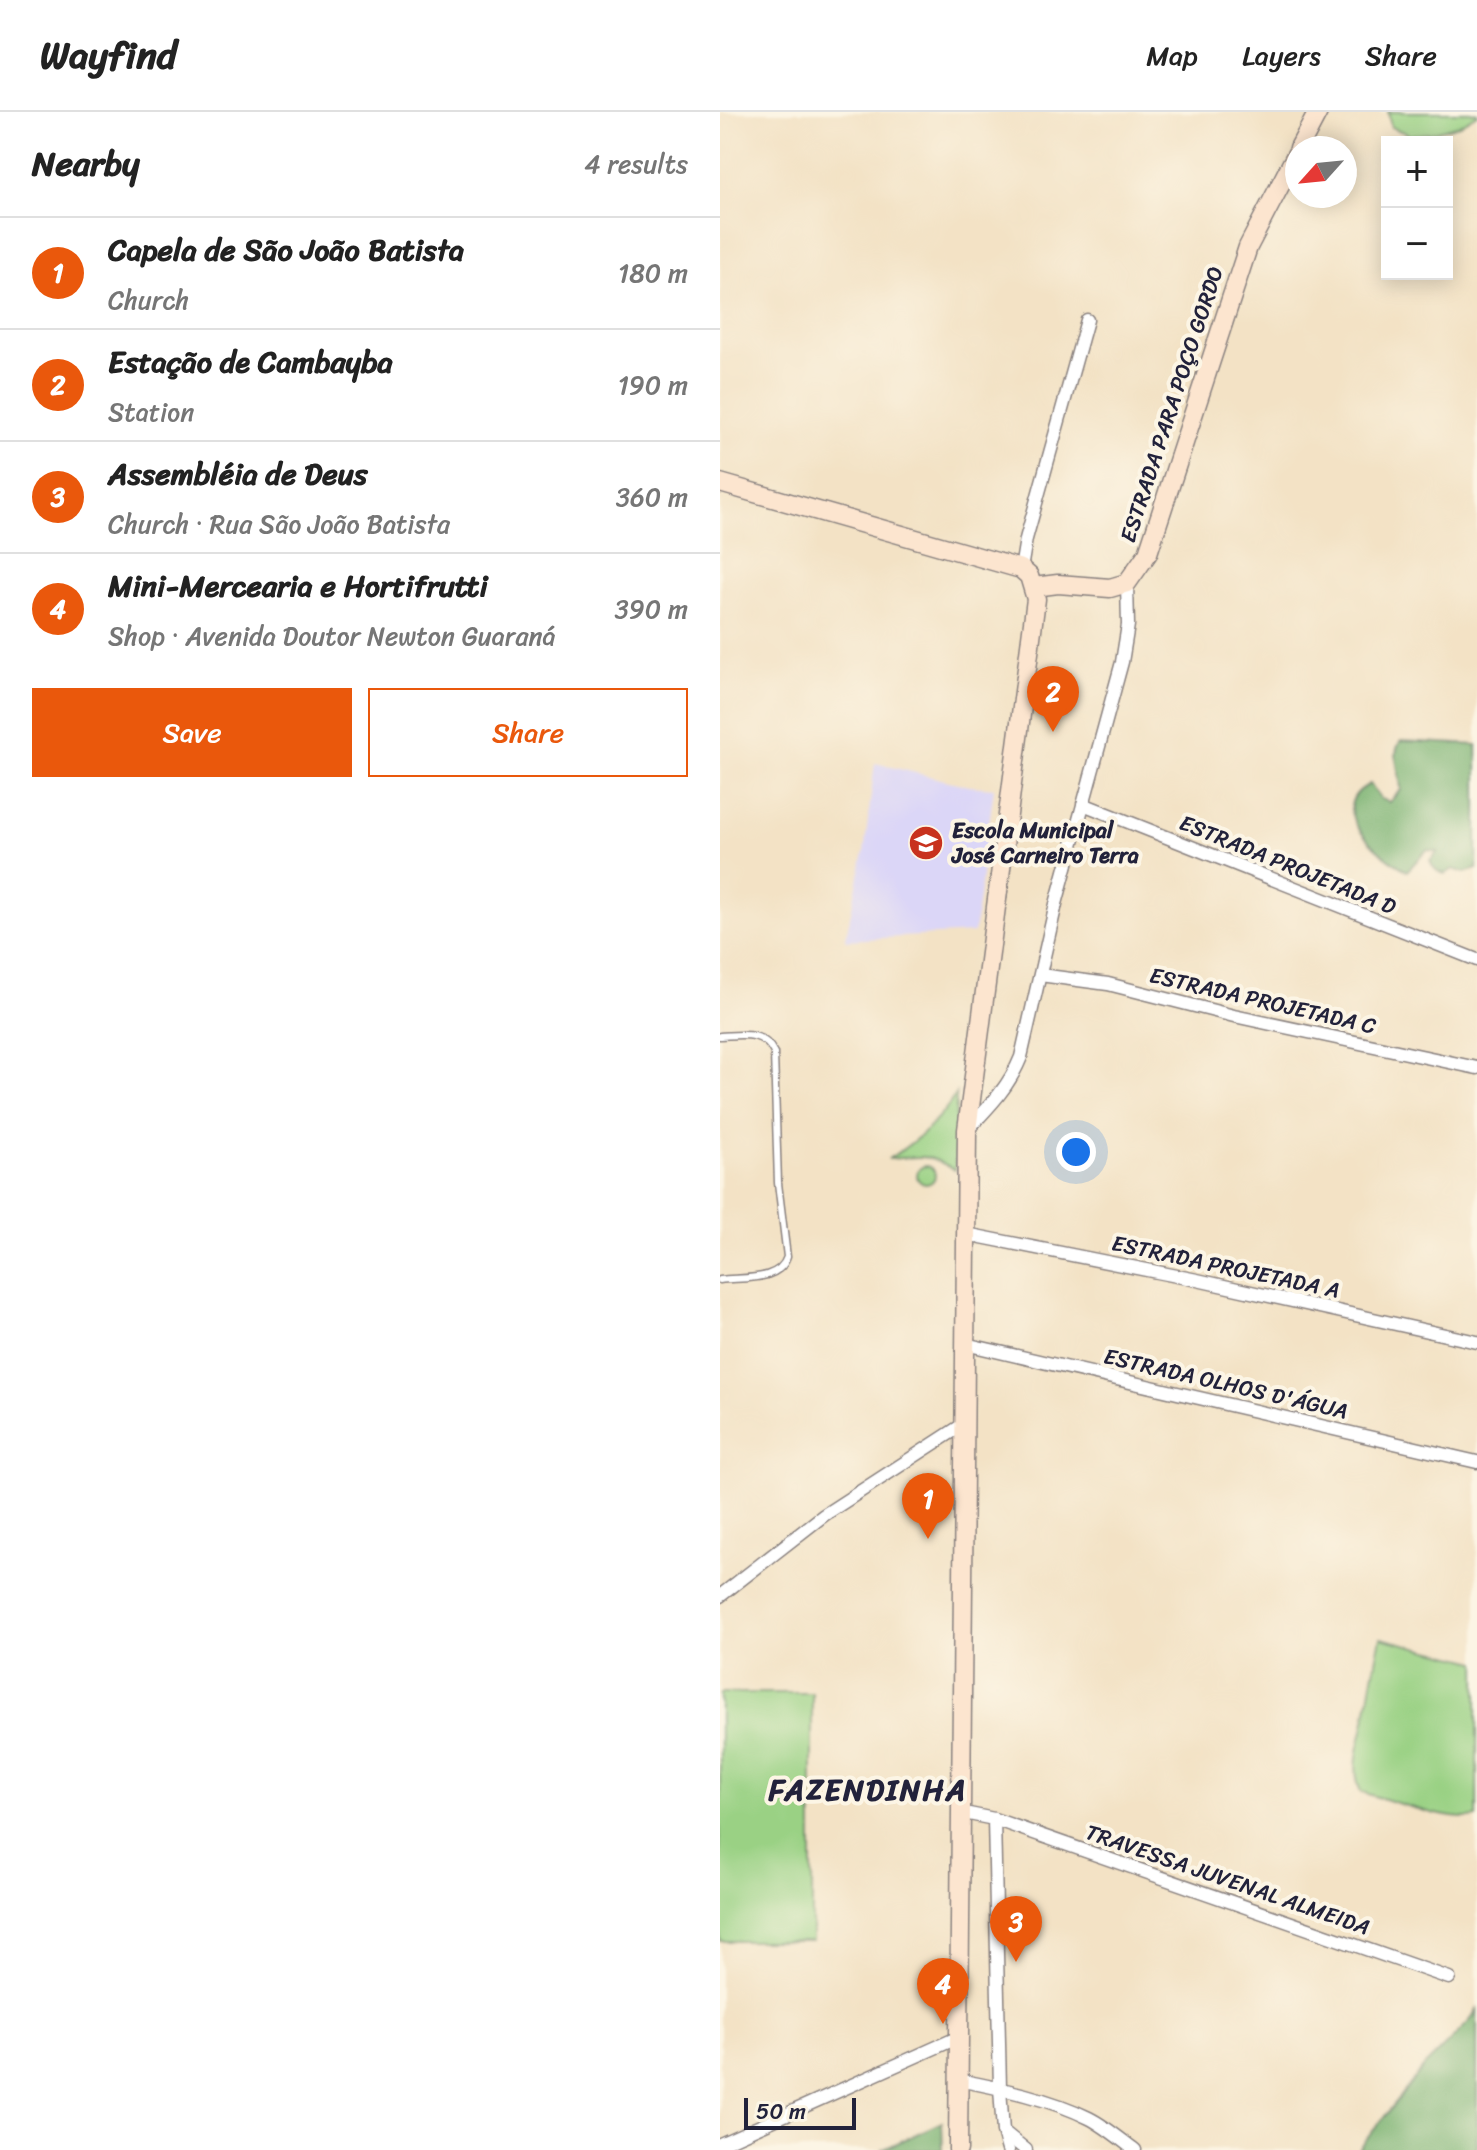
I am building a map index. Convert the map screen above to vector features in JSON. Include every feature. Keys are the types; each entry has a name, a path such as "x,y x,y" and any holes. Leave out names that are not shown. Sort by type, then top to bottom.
{"main road":[{"name":"ESTRADA PARA POÇO GORDO","path":"1305,136 1318,112"},
{"name":"ESTRADA PARA POÇO GORDO","path":"1127,583 1148,553 1248,247 1285,175"},
{"path":"720,483 1021,569 1034,587 1036,599 967,1130 958,2150"},
{"path":"1034,587 1058,584 1110,588 1127,583"}],"street":[{"path":"1021,569 1026,539 1087,320"},
{"path":"967,1130 1002,1094 1021,1057 1083,804 1122,662 1128,625 1127,583"},
{"name":"ESTRADA PROJETADA D","path":"1083,804 1477,960"},
{"name":"ESTRADA PROJETADA C","path":"1040,975 1108,984 1234,1016 1477,1068"},
{"name":"ESTRADA PROJETADA A","path":"966,1234 1212,1283 1477,1342"},
{"name":"ESTRADA OLHOS D'ÁGUA","path":"965,1344 1477,1462"},
{"path":"720,1596 824,1515 964,1424"},
{"name":"TRAVESSA JUVENAL ALMEIDA","path":"959,1812 994,1819 1449,1978"},
{"path":"994,1819 1000,2088 1003,2132 1008,2150"},
{"path":"720,2144 957,2038"},
{"path":"958,2080 1000,2088 1076,2112 1093,2120 1135,2150"},
{"path":"1003,2132 1026,2150"}],"lane":[{"path":"720,1036 747,1034 759,1037 769,1043 774,1053 778,1183 787,1257 783,1267 775,1274 720,1280"}],"shaded area":[{"name":"Escola Municipal José Carneiro Terra","path":"875,763 969,786 994,788 974,933 845,940 864,853"}],"green space":[{"path":"1388,112 1477,114 1459,125 1410,135 1391,127"},
{"path":"1401,741 1477,745 1477,869 1465,873 1453,869 1446,874 1440,872 1430,860 1438,852 1427,850 1407,871 1384,855 1360,831 1353,819 1351,806 1356,794 1370,784 1381,799 1389,802 1401,790 1396,752"},
{"path":"956,1094 955,1170 929,1158 888,1159 926,1131"},
{"path":"922,1166 930,1166 935,1175 933,1182 922,1184 917,1179 917,1171"},
{"path":"1381,1638 1477,1662 1477,1817 1436,1814 1361,1792 1357,1758"},
{"path":"720,1693 812,1693 812,1941 720,1941"},
{"path":"1477,2009 1477,2150 1358,2150 1424,2067 1469,2022"},
{"path":"942,2122 943,2150 882,2150"}],"place":[{"name":"Estação de Cambayba","path":"1053,732"},
{"name":"Escola Municipal José Carneiro Terra","path":"926,843"},
{"name":"Capela de São João Batista","path":"928,1539"},
{"name":"Assembléia de Deus","path":"1016,1962"},
{"name":"Mini-Mercearia e Hortifrutti","path":"943,2024"}],"district":[{"name":"FAZENDINHA","path":"868,1790"}]}
